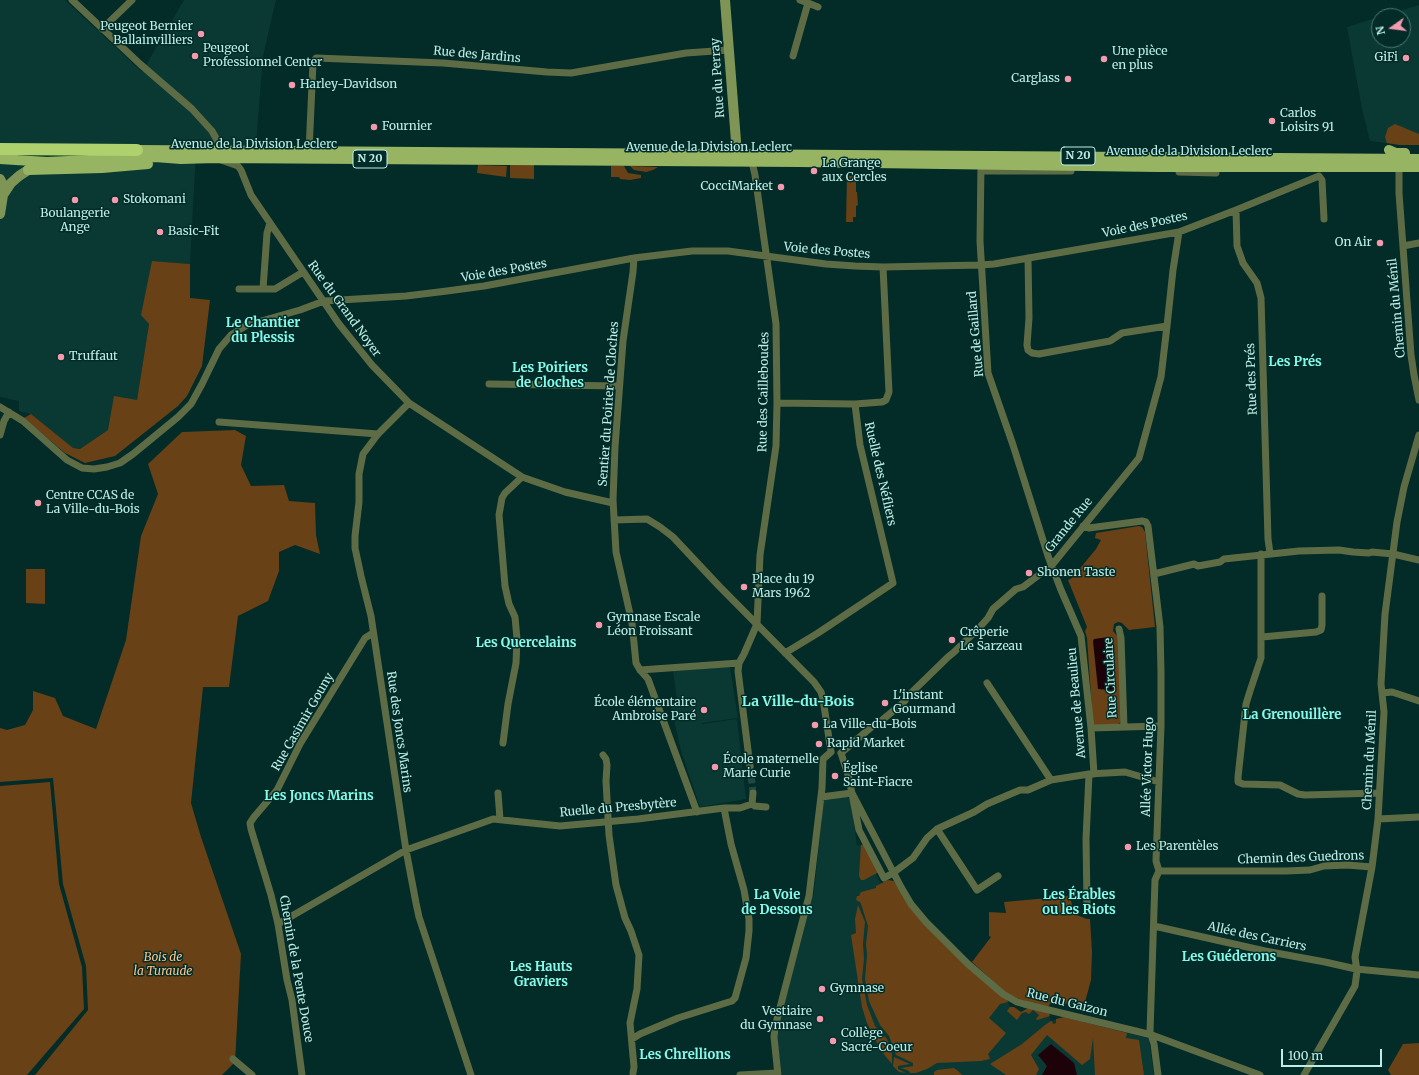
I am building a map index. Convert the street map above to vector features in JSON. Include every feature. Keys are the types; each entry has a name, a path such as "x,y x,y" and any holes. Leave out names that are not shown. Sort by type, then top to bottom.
{"highway":[{"name":"Avenue de la Division Leclerc","path":"0,148 137,150"}],"main road":[{"name":"Avenue de la Division Leclerc","path":"137,150 220,154 752,162 981,168 1138,166 1419,167"},
{"path":"1389,150 1396,153 1419,154"},
{"name":"Avenue de la Division Leclerc","path":"0,159 47,162 155,157 181,159 220,154 309,151 1419,159"},
{"path":"28,170 102,168 155,164 181,159"}],"street":[{"path":"72,0 102,29 192,108 212,131 220,154"},
{"path":"102,29 132,0"},
{"name":"Rue du Perray","path":"725,0 737,154"},
{"path":"800,0 818,7"},
{"path":"793,56 808,3"},
{"name":"Rue des Jardins","path":"309,151 313,63 316,58 455,64 523,70 571,72 686,52 729,50"},
{"name":"Rue du Grand Noyer","path":"220,154 238,166 241,170 251,195 303,272 358,349 394,389 409,403 522,478 565,492 613,503"},
{"path":"737,154 752,162"},
{"name":"Rue des Cailleboudes","path":"739,663 757,624 760,555 776,446 776,324 756,176 752,162"},
{"path":"1121,171 1138,166"},
{"name":"Voie des Postes","path":"0,407 24,422 67,460 82,468 94,469 107,467 120,462 133,454 178,417 191,404 219,349 231,335 247,325 300,310 324,301 406,296 455,290 634,258 710,250 826,264 883,267 981,265 1179,232 1319,176 1332,166"},
{"path":"981,168 1216,172 1216,167"},
{"name":"Chemin du Ménil","path":"1399,167 1411,355 1419,400"},
{"name":"Rue de Gaillard","path":"981,168 980,241 988,373 1013,445 1035,519 1052,565"},
{"path":"2,201 15,179 28,170"},
{"path":"1319,176 1322,180 1324,219"},
{"path":"0,179 3,185 0,214"},
{"name":"Rue des Prés","path":"1236,210 1237,246 1243,263 1256,283 1261,298 1268,540 1270,553"},
{"path":"263,289 267,233 270,223"},
{"name":"Grande Rue","path":"841,753 904,702 908,696 979,628 988,618 993,609 1016,589 1023,587 1052,565 1139,458 1161,377 1173,270 1179,232"},
{"path":"1403,246 1419,243"},
{"name":"Sentier du Poirier de Cloches","path":"634,258 623,341 619,386 613,503 616,552 632,623 636,663 648,680 697,812"},
{"path":"1028,258 1029,318 1027,345 1028,350 1032,353 1039,354 1110,341 1122,333 1167,326"},
{"path":"777,403 855,404 882,402 886,400 889,392 883,267"},
{"path":"239,289 275,289 303,272"},
{"path":"489,384 619,386"},
{"name":"Rue des Joncs Marins","path":"409,403 378,434 363,454 359,474 359,502 355,536 357,562 369,603 406,850 419,917 471,1075"},
{"name":"Ruelle des Néfliers","path":"785,653 818,634 893,584 860,445 855,404"},
{"path":"0,434 4,421 9,412"},
{"path":"219,422 378,434"},
{"name":"Chemin du Ménil","path":"1304,1075 1354,986 1357,971 1355,957 1372,866 1378,819 1384,712 1381,684 1382,648 1397,522 1404,487 1419,435"},
{"path":"503,743 508,704 516,663 517,639 515,617 505,586 499,515 502,498 505,493 522,478"},
{"path":"614,520 643,519 653,523 673,537 684,547 707,574 814,682 821,692 831,752"},
{"name":"Allée Victor Hugo","path":"1084,526 1089,528 1132,521 1146,522 1148,526 1160,627 1161,726 1156,861 1159,871 1155,880 1150,1032 1154,1044 1158,1075"},
{"path":"1154,574 1194,564 1198,566 1220,562 1224,559 1270,553 1339,550 1393,554 1419,560"},
{"path":"1261,554 1261,658 1246,704 1238,782 1243,784 1280,785 1298,794 1305,795 1379,793"},
{"name":"Avenue de Beaulieu","path":"1052,565 1081,636 1091,728 1092,774 1086,839 1087,903"},
{"path":"1262,637 1316,632 1321,630 1322,596"},
{"path":"748,614 758,611"},
{"name":"Rue Circulaire","path":"1119,629 1121,638 1124,727"},
{"name":"Rue Casimir Gouny","path":"250,823 254,816 277,790 300,744 365,638 369,634 373,633"},
{"path":"640,670 739,663 738,671 750,766"},
{"path":"987,683 1051,780"},
{"path":"1382,693 1392,692 1419,701"},
{"path":"1091,728 1161,726"},
{"path":"740,1075 778,1074 774,1037 775,1027 809,896 821,796 823,759 831,752 841,753"},
{"name":"Rue du Gaizon","path":"841,753 846,767 859,830 884,878 893,873"},
{"path":"603,755 606,759 607,765 606,781 608,821 616,885 625,918 632,931 639,955 640,966 637,989 630,1023 634,1067 633,1073"},
{"path":"893,873 913,858 926,838 937,829 974,812 987,804 1020,790 1028,790 1051,780 1092,774 1125,772 1159,782"},
{"path":"498,793 500,820"},
{"path":"752,804 754,793"},
{"path":"821,796 852,793"},
{"name":"Rue du Gaizon","path":"852,793 893,873 911,904 926,922 968,964 1001,992 1017,1002 1152,1035 1260,1075"},
{"name":"Ruelle du Presbytère","path":"278,924 406,850 493,819 560,826 724,808 740,808 752,804 755,806 766,807"},
{"path":"632,1039 640,1034 678,1018 735,998 746,958 749,931 744,890 730,844 724,808"},
{"path":"1378,819 1419,817"},
{"name":"Chemin de la Pente Douce","path":"250,823 272,895 278,924 287,980 292,1000 302,1075"},
{"path":"937,829 977,890 998,876"},
{"name":"Chemin des Guedrons","path":"1159,871 1286,871 1310,870 1324,866 1372,866"},
{"name":"Allée des Carriers","path":"1154,926 1265,951 1356,969 1419,975"},
{"path":"233,1059 252,1075"}],"shaded area":[{"path":"0,0 65,0 142,72 184,0 276,0 263,56 256,145 226,145 223,151 196,151 190,264 152,261 149,324 137,400 108,430 80,449 72,448 31,414 19,411 19,401 0,397"},
{"path":"1419,5 1419,145 1400,145 1370,141 1362,109 1347,27 1371,20 1371,48 1411,48 1411,8 1409,8"},
{"path":"1111,637 1113,642 1115,690 1098,689 1093,641 1094,639"},
{"path":"730,667 738,718 702,724 737,719 746,799 700,807 681,751 670,702 677,700 673,671"},
{"path":"847,797 851,800 857,846 865,844 879,872 876,874 880,883 894,881 908,905 1007,1000 1010,1007 1014,1007 1021,1012 1028,1008 1049,1013 1051,1021 1064,1017 1147,1038 1149,1040 1154,1075 782,1075 777,1040 778,1028 814,892 824,799"},
{"path":"1051,1044 1074,1063 1077,1075 1042,1075 1047,1066 1038,1055"}],"green space":[{"path":"1395,124 1419,134 1419,145 1387,143 1385,137 1388,128"},
{"path":"478,165 507,166 506,177 477,173"},
{"path":"510,165 534,165 534,179 510,178"},
{"path":"611,166 624,166 628,173 641,175 641,178 630,180 620,179 619,177 611,177"},
{"path":"630,166 658,167 646,172 634,170"},
{"path":"847,176 856,176 858,205 856,206 856,217 853,217 853,222 846,222"},
{"path":"152,261 190,264 190,298 210,300 202,366 187,396 178,406 115,456 85,463 65,453 24,418 31,414 73,448 80,449 108,430 114,396 137,400 149,324 141,315"},
{"name":"Bois de la Turaude","path":"235,430 246,436 241,465 251,486 284,485 289,501 315,503 316,535 320,554 295,545 279,552 279,571 268,601 238,616 229,687 203,687 191,803 241,954 235,1062 222,1075 35,1075 88,1010 86,966 63,884 53,778 0,782 0,728 7,730 25,725 33,710 33,691 55,698 63,716 96,729 126,640 141,536 158,494 148,464 182,432"},
{"path":"1139,526 1142,527 1145,532 1155,627 1129,630 1122,623 1118,622 1114,624 1113,631 1119,638 1121,722 1118,724 1095,725 1093,723 1087,638 1085,631 1087,627 1068,580 1072,578 1096,549 1101,540 1095,538 1096,533","holes":["1113,639 1115,690 1098,689"]},
{"path":"26,569 45,569 45,604 26,603"},
{"path":"50,782 59,884 82,967 84,1009 27,1075 0,1075 0,786"},
{"path":"865,844 879,872 864,880 861,880 859,876 861,845"},
{"path":"888,880 894,881 908,905 1007,1000 1008,1002 1000,1004 989,1018 1006,1033 988,1054 990,1059 981,1061 937,1063 916,1073 910,1073 909,1071 901,1068 913,1066 913,1063 896,1055 889,1036 880,1025 869,1001 865,979 868,926 861,904 856,900 857,896 859,896 861,892 876,888 876,886"},
{"path":"1070,896 1074,914 1090,919 1092,952 1091,980 1082,1013 1080,1007 1055,1001 1052,1001 1048,1007 1020,1000 1004,991 972,962 991,937 989,936 989,912 1006,913 1004,902"},
{"path":"858,905 865,922 862,979 867,1005 875,1026 887,1039 892,1054 892,1064 882,1052 874,1037 867,1023 862,1007 851,935 856,933 855,919"},
{"path":"1010,1007 1014,1007 1021,1012 1028,1008 1049,1013 1050,1016 1037,1020 1036,1019 1039,1015 1033,1010 1029,1014 1026,1012 1022,1013 1017,1020 1007,1011"},
{"path":"1064,1017 1127,1033 1126,1038 1139,1040 1144,1075 1095,1075 1093,1038 1090,1059 1082,1065 1047,1035 1031,1055 1039,1069 1036,1075 1006,1075 990,1064 1022,1044 1051,1021 1053,1024 1056,1023 1056,1019"},
{"path":"1419,1043 1419,1075 1391,1075 1388,1070 1403,1044"},
{"path":"894,1057 910,1064 898,1066 898,1069 906,1073 899,1072 893,1066"},
{"path":"954,1068 962,1075 934,1075 934,1072 937,1070"}],"tunnel":[{"path":"750,766 753,793"}],"place":[{"name":"Peugeot Bernier Ballainvilliers","path":"201,34"},
{"name":"Peugeot Professionnel Center","path":"195,56"},
{"name":"GiFi","path":"1406,58"},
{"name":"Une pièce en plus","path":"1104,59"},
{"name":"Carglass","path":"1068,79"},
{"name":"Harley-Davidson","path":"292,85"},
{"name":"Carlos Loisirs 91","path":"1272,121"},
{"name":"Fournier","path":"374,127"},
{"name":"La Grange aux Cercles","path":"814,171"},
{"name":"CocciMarket","path":"781,187"},
{"name":"Boulangerie Ange","path":"75,200"},
{"name":"Stokomani","path":"115,200"},
{"name":"Basic-Fit","path":"160,232"},
{"name":"On Air","path":"1380,243"},
{"name":"Truffaut","path":"61,357"},
{"name":"Centre CCAS de La Ville-du-Bois","path":"38,503"},
{"name":"Shonen Taste","path":"1029,573"},
{"name":"Place du 19 Mars 1962","path":"744,587"},
{"name":"Gymnase Escale Léon Froissant","path":"599,625"},
{"name":"Crêperie Le Sarzeau","path":"952,640"},
{"name":"L'instant Gourmand","path":"885,703"},
{"name":"École élémentaire Ambroise Paré","path":"704,710"},
{"name":"La Ville-du-Bois","path":"815,725"},
{"name":"Rapid Market","path":"819,744"},
{"name":"École maternelle Marie Curie","path":"715,767"},
{"name":"Église Saint-Fiacre","path":"835,776"},
{"name":"Les Parentèles","path":"1128,847"},
{"name":"Gymnase","path":"822,989"},
{"name":"Vestiaire du Gymnase","path":"820,1019"},
{"name":"Collège Sacré-Coeur","path":"833,1041"}],"district":[{"name":"Le Chantier du Plessis","path":"263,330"},
{"name":"Les Prés","path":"1295,362"},
{"name":"Les Poiriers de Cloches","path":"550,376"},
{"name":"Les Quercelains","path":"526,643"},
{"name":"La Ville-du-Bois","path":"798,702"},
{"name":"La Grenouillère","path":"1292,715"},
{"name":"Les Joncs Marins","path":"319,796"},
{"name":"La Voie de Dessous","path":"777,902"},
{"name":"Les Érables ou les Riots","path":"1079,902"},
{"name":"Les Guéderons","path":"1229,957"},
{"name":"Les Hauts Graviers","path":"541,974"},
{"name":"Les Chrellions","path":"685,1055"}]}
